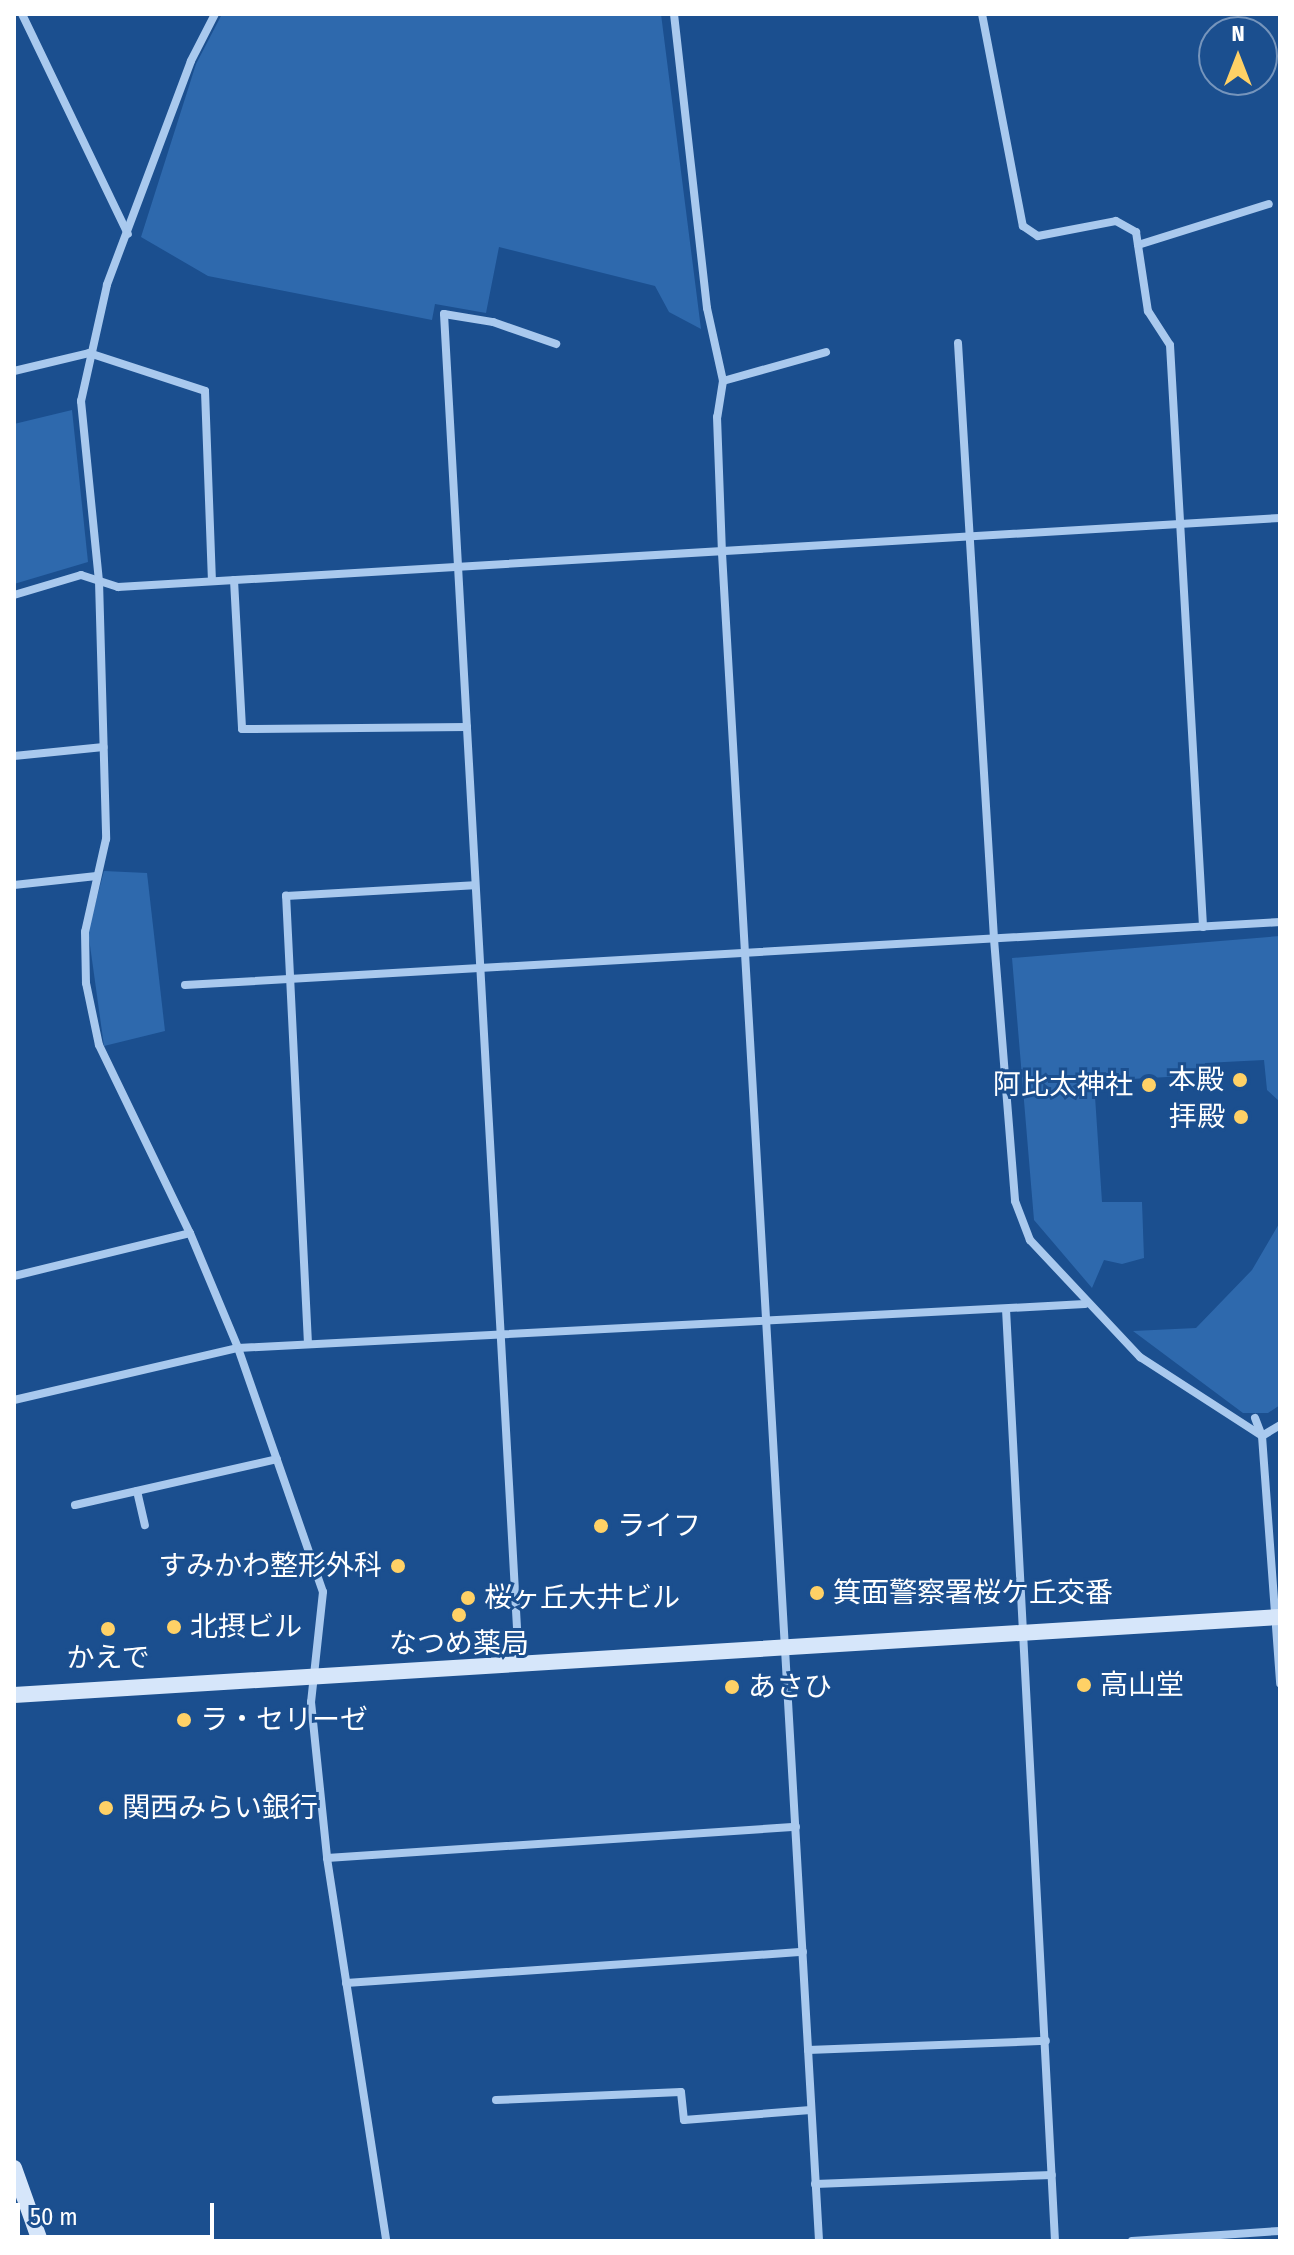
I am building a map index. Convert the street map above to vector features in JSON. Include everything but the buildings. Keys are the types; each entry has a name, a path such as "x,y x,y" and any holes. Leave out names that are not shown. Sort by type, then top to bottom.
{"street":[{"path":"22,14 128,234"},
{"path":"215,14 191,61 107,285 89,353 81,401 99,581 106,839 85,932 86,983 99,1045 190,1233 238,1348 323,1592 319,1650 311,1676 327,1858 386,2241"},
{"path":"674,14 707,308 723,381 717,417 722,553 819,2241"},
{"path":"982,14 1023,226 1038,236 1116,221 1136,232 1148,311 1170,345 1203,927"},
{"path":"1138,245 1269,204"},
{"path":"519,1664 444,314 493,322 556,344"},
{"path":"958,343 994,939 1015,1201 1030,1240 1085,1304 1140,1357 1262,1436"},
{"path":"723,381 826,352"},
{"path":"14,371 89,353 205,391 212,581"},
{"path":"14,595 81,575 118,587 1280,518"},
{"path":"234,580 242,729 467,727"},
{"path":"14,756 104,747"},
{"path":"14,885 97,876"},
{"path":"308,1344 286,896 474,885"},
{"path":"185,985 744,956 1280,922"},
{"path":"14,1276 190,1233"},
{"path":"14,1400 238,1348 1085,1304"},
{"path":"1006,1309 1026,1632 1055,2241"},
{"path":"1255,1418 1262,1436 1278,1617 1280,1683"},
{"path":"1262,1436 1280,1425"},
{"path":"75,1505 277,1459"},
{"path":"137,1491 145,1525"},
{"path":"14,1695 1278,1617"},
{"path":"327,1858 796,1827"},
{"path":"346,1983 803,1952"},
{"path":"808,2050 1046,2041"},
{"path":"496,2100 681,2092 684,2120 811,2110"},
{"path":"14,2172 40,2241"},
{"path":"815,2184 1052,2175"},
{"path":"1132,2241 1280,2231"}],"shaded area":[{"path":"222,14 661,14 701,329 669,312 655,286 499,247 486,313 435,304 432,320 208,276 141,237 196,64"},
{"path":"72,410 88,562 14,584 14,424"},
{"path":"104,871 147,873 165,1031 104,1046 88,931"},
{"path":"1280,936 1280,1102 1267,1090 1264,1060 1205,1063 1204,1075 1094,1081 1102,1202 1142,1202 1144,1258 1122,1264 1104,1260 1092,1288 1034,1220 1012,958"},
{"path":"1280,1222 1280,1405 1268,1413 1243,1413 1133,1331 1196,1328 1252,1270"}],"place":[{"name":"本殿","path":"1240,1080"},
{"name":"阿比太神社","path":"1149,1085"},
{"name":"拝殿","path":"1241,1117"},
{"name":"ライフ","path":"601,1526"},
{"name":"すみかわ整形外科","path":"398,1566"},
{"name":"箕面警察署桜ケ丘交番","path":"817,1593"},
{"name":"桜ヶ丘大井ビル","path":"468,1598"},
{"name":"なつめ薬局","path":"459,1615"},
{"name":"北摂ビル","path":"174,1627"},
{"name":"かえで","path":"108,1629"},
{"name":"高山堂","path":"1084,1685"},
{"name":"あさひ","path":"732,1687"},
{"name":"ラ・セリーゼ","path":"184,1720"},
{"name":"関西みらい銀行","path":"106,1808"}]}
